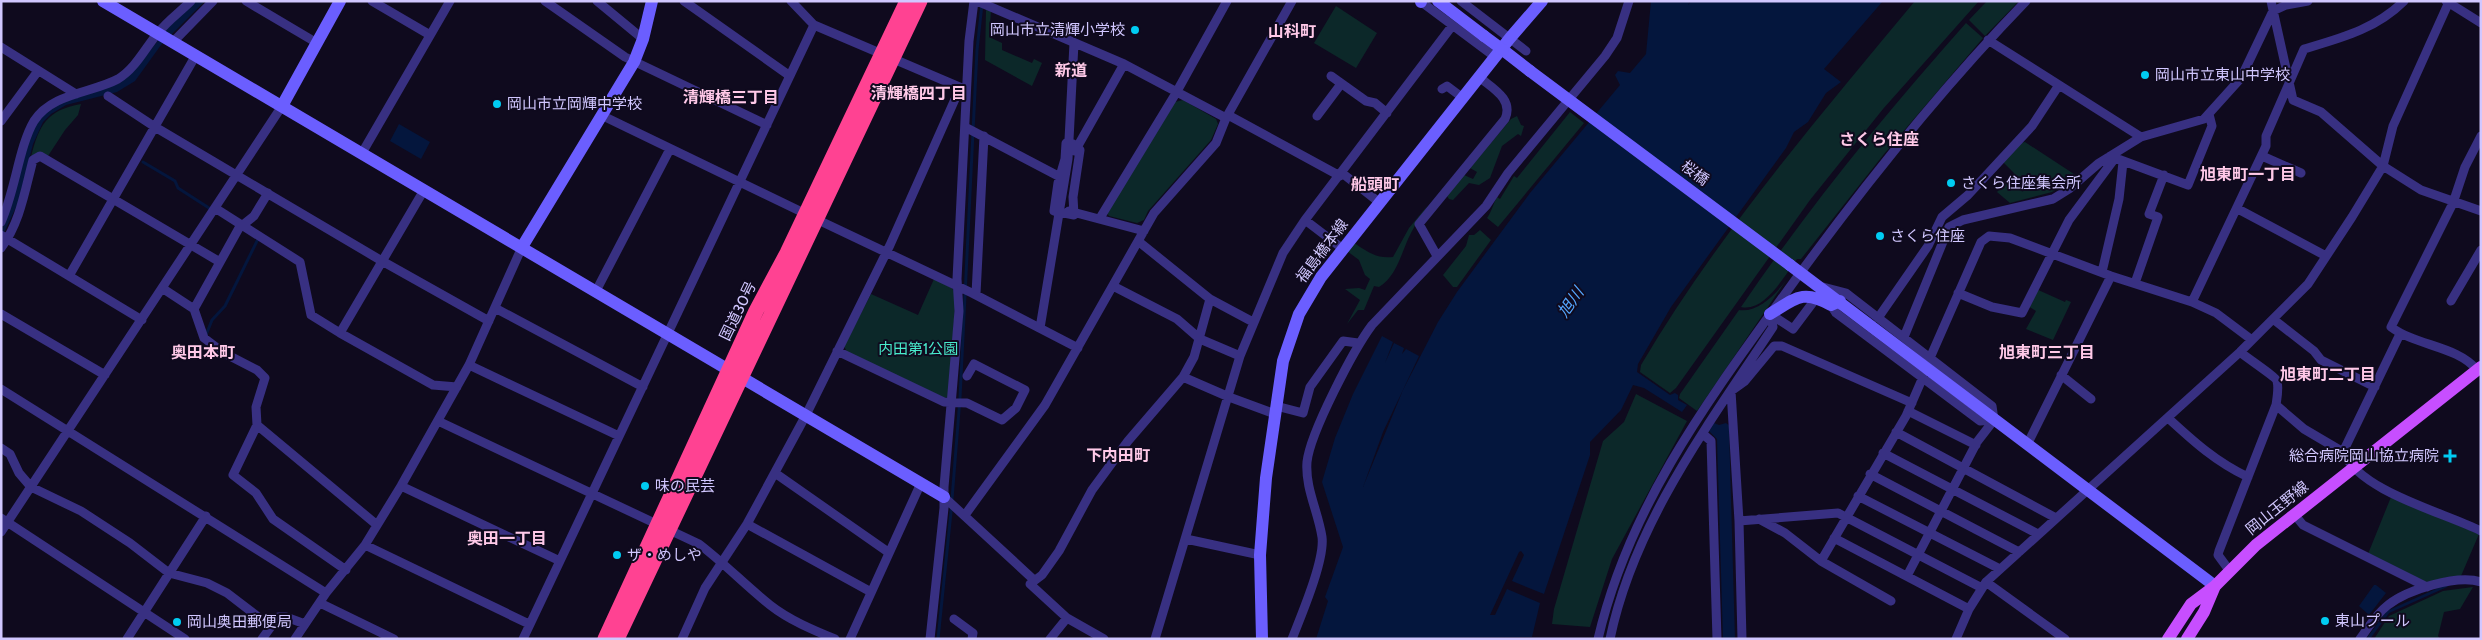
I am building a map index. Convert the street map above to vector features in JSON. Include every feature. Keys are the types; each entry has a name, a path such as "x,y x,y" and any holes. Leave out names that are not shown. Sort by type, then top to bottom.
{"highway":[{"name":"国道30号","path":"888,55 907,1"},
{"name":"国道30号","path":"617,639 664,528 736,373 888,55 920,1"},
{"name":"国道30号","path":"605,639 664,528"}],"main road":[{"name":"岡山玉野線","path":"2168,639 2191,604 2215,586 2230,570 2294,514 2479,368"},
{"name":"岡山玉野線","path":"2187,639 2204,612 2215,586"}],"street":[{"path":"103,1 921,483 955,505 1034,580"},
{"path":"165,38 190,1"},
{"path":"1,222 34,121 45,108 117,79 130,70 165,38 213,1"},
{"path":"246,1 317,43"},
{"path":"1,532 4,520 31,487 282,106 340,1"},
{"path":"372,1 430,35"},
{"path":"362,152 450,1"},
{"path":"545,1 634,62 767,125"},
{"path":"597,1 643,39"},
{"path":"295,639 326,593 365,545 438,421 469,365 522,247 634,62 643,39 652,1"},
{"path":"684,1 790,76"},
{"path":"791,1 814,24 963,89"},
{"path":"1100,218 1176,92 1227,1"},
{"path":"965,514 1045,405 1154,213 1216,143 1227,117 1292,1"},
{"path":"1421,1 1452,26 1499,54"},
{"name":"桜橋","path":"1438,1 1484,36 1499,54 1530,71 1795,269 1817,291 1994,420 2215,586"},
{"name":"福島橋本線","path":"1262,639 1260,555 1266,478 1283,361 1299,314 1314,286 1510,38 1542,1"},
{"path":"1292,639 1321,554 1322,538 1307,479 1307,460 1321,422 1358,343 1372,324 1486,206 1508,173 1605,56 1617,38 1629,1"},
{"path":"1598,638 1613,580 1640,518 1657,485 1688,432 1770,314 1795,269 1988,40 2026,1"},
{"path":"2270,1 2294,100 2321,112 2335,122 2383,166 2420,190 2453,203 2481,210"},
{"path":"1904,337 1949,227 1963,220 2052,199 2116,159 2141,137 2204,119 2245,72 2273,11 2308,1"},
{"path":"2192,302 2262,156 2266,146 2266,136 2304,49 2359,32 2392,14 2404,1"},
{"path":"930,639 945,498 959,311 968,128 963,89 969,42 979,2 1124,64 1341,174 1380,203"},
{"path":"1466,3 1526,51"},
{"path":"1956,639 1969,609 1984,585 2240,352 2308,284 2383,166 2393,126 2447,3 2481,23"},
{"path":"523,639 814,24"},
{"path":"1155,639 1240,356 1283,253 1305,220 1452,26"},
{"path":"1988,40 2141,137"},
{"path":"1073,146 1074,43"},
{"path":"1,47 76,94"},
{"path":"69,276 196,55"},
{"path":"1062,178 1073,146 1124,64"},
{"path":"1,121 38,71"},
{"path":"1331,76 1387,113"},
{"path":"1437,256 1419,224 1508,113 1504,98 1479,77"},
{"path":"1317,116 1341,84"},
{"path":"1878,318 1928,246 1942,218 1968,195 2032,126 2059,85"},
{"path":"1442,89 1447,86 1463,98"},
{"path":"682,639 705,588 748,524 806,415 887,252 963,89"},
{"path":"108,96 155,127 489,322"},
{"path":"2116,159 2188,184 2212,126 2209,114"},
{"path":"602,115 739,184 974,293 1078,348"},
{"path":"968,128 1062,178"},
{"path":"974,293 982,135"},
{"path":"2479,368 2468,359 2400,334 2391,327 2453,203 2465,167 2478,150 2481,136"},
{"path":"1040,328 1059,210 1066,159 1066,143 1080,150 1073,197 1074,212"},
{"path":"596,291 670,149"},
{"path":"2262,156 2301,173"},
{"path":"1,248 4,237 19,214 33,160 36,157 44,157 220,262"},
{"path":"1958,293 1992,307 2022,313 2069,220 2116,159"},
{"path":"2102,272 2119,199 2116,159"},
{"path":"2135,283 2158,217 2149,214 2164,175"},
{"path":"340,333 424,190"},
{"path":"194,309 242,225 254,216 268,193"},
{"path":"215,208 300,262 311,315 433,386 457,386"},
{"path":"2238,209 2326,256"},
{"path":"1059,210 1100,218 1144,231"},
{"path":"1305,220 1343,249"},
{"path":"1930,358 1981,242 1990,236 2010,238 2111,276 2192,302 2216,313 2252,340"},
{"path":"4,237 142,320"},
{"path":"1138,241 1210,299 1253,322"},
{"path":"2451,301 2481,250"},
{"path":"2027,445 2111,276"},
{"path":"1114,286 1177,320 1200,338 1240,356"},
{"path":"162,288 194,309 204,338 224,353 257,370 265,378 256,407 257,425 233,475 256,493 274,519 346,570"},
{"path":"1770,314 1798,298 1817,291 1846,293 1992,406 1994,420 1976,446 1907,576"},
{"path":"1770,314 1793,329 1817,291"},
{"path":"1104,639 1067,618 1030,584 1042,574 1059,551 1092,490 1128,441 1183,377 1194,357 1210,299"},
{"path":"1836,303 1836,313 1980,421 1994,420"},
{"path":"495,308 643,387"},
{"path":"1,314 105,375"},
{"path":"1610,639 1621,592 1630,568 1670,488 1773,327 1770,314"},
{"path":"2273,319 2314,352 2321,360 2375,387"},
{"path":"2343,452 2400,334"},
{"path":"1183,377 1229,397 1276,410 1303,413 1310,387 1338,347 1344,341 1358,343"},
{"path":"1731,391 1745,381 1774,346 1782,346 1910,407 1976,446"},
{"path":"837,351 944,402 963,403 1002,420 1016,408 1025,390 974,364 967,376"},
{"path":"2230,570 2218,555 2219,551 2276,406 2278,382 2274,375 2258,367 2240,352"},
{"path":"469,365 619,436"},
{"path":"2062,375 2091,399"},
{"path":"1822,560 1910,407 1922,377"},
{"path":"1,389 326,593"},
{"path":"1731,391 1739,521 1742,639"},
{"path":"2276,406 2304,428 2343,452 2353,467 2363,477 2413,504 2481,531"},
{"path":"2168,418 2204,452 2228,468 2248,477"},
{"path":"438,421 699,544 724,562 770,605 796,622 835,639"},
{"path":"257,425 377,525"},
{"path":"1896,432 2056,518"},
{"path":"1703,434 1711,441 1717,639"},
{"path":"1,448 10,454 19,473 31,487 81,511 130,543 170,574 207,583 227,593 270,626"},
{"path":"1883,453 2038,534"},
{"path":"775,473 888,552"},
{"path":"1870,474 2020,552"},
{"path":"850,639 921,483"},
{"path":"401,486 560,560"},
{"path":"1858,496 2000,570"},
{"path":"1739,521 1838,513 1984,585 2065,639"},
{"path":"2294,514 2303,525 2427,588"},
{"path":"127,639 206,516"},
{"path":"1759,519 1785,533 1822,560 1891,601"},
{"path":"4,520 185,639"},
{"path":"748,524 871,592"},
{"path":"1834,538 1969,609"},
{"path":"1186,539 1260,555"},
{"path":"365,545 529,624"},
{"path":"2360,639 2387,605 2448,580 2465,579 2481,582"},
{"path":"320,603 394,639"},
{"path":"262,639 278,617 286,617 305,624"},
{"path":"1050,639 1067,618"},
{"path":"954,619 972,633 972,639"}],"green space":[{"path":"1915,1 1979,1 1883,109 1810,200 1676,388 1670,393 1640,372 1641,365 1671,316 1736,223 1771,177"},
{"path":"1987,1 2019,1 1985,36 1969,20"},
{"path":"1336,6 1377,33 1356,68 1314,43"},
{"path":"986,10 991,11 989,37 1002,43 1002,50 1032,63 1034,59 1042,63 1032,86 985,60"},
{"path":"1966,23 1983,38 1884,154 1801,259 1797,259 1774,290 1758,304 1750,307 1741,307 1821,197 1906,92"},
{"path":"1183,100 1216,119 1218,124 1211,140 1148,211 1144,220 1137,223 1109,216 1107,213 1175,102"},
{"path":"81,104 78,115 65,130 48,156 39,152 31,157 37,136 46,121 60,110"},
{"path":"1570,112 1584,123 1498,227 1487,218 1497,197 1500,199 1514,176 1517,178"},
{"path":"1517,116 1521,125 1524,126 1521,136 1518,134 1502,146 1490,178 1479,185 1469,183 1453,200 1449,199 1447,196 1464,175 1473,179 1477,172 1470,168 1511,119"},
{"path":"2025,142 2077,176 2052,192 2010,203 1997,192 2014,173 2003,162 2021,143"},
{"path":"1428,205 1413,229 1391,276 1379,287 1374,286 1364,310 1358,310 1347,324 1360,300 1345,289 1359,288 1365,290 1370,279 1365,275 1359,260 1347,251 1354,243 1377,256 1393,257 1409,228"},
{"path":"1480,230 1491,240 1457,287 1453,287 1443,275 1466,246 1469,235 1474,235"},
{"name":"内田第1公園","path":"934,279 952,288 956,295 948,397 945,398 847,352 844,346 871,294 918,315"},
{"path":"1787,279 1697,411 1679,398 1739,310 1746,310 1760,305 1772,296"},
{"path":"2036,289 2065,302 2066,300 2071,302 2053,340 2026,329 2036,311 2028,306"},
{"path":"1636,394 1687,421 1612,559 1590,627 1552,624 1554,609 1603,441 1624,422"},
{"path":"2391,497 2479,534 2461,576 2447,577 2428,584 2368,554"},
{"path":"2473,587 2460,609 2444,612 2438,636 2440,639 2374,639 2389,616 2443,591"}],"water":[{"path":"195,1 205,1 161,45 135,81 117,92 66,105 51,114 43,122 33,144 18,203 1,239 1,233 16,188 27,145 37,121 53,107 87,93 120,83 134,71 168,28"},
{"name":"旭川","path":"1651,1 1690,1 1688,5 1691,1 1883,1 1824,69 1841,82 1826,93 1808,122 1794,132 1786,148 1671,307 1638,364 1637,372 1670,395 1675,393 1678,395 1678,400 1687,405 1682,412 1644,388 1633,385 1621,410 1590,442 1590,455 1544,594 1512,581 1524,555 1521,551 1519,552 1490,615 1495,615 1507,589 1540,603 1532,637 1316,639 1328,601 1325,597 1343,547 1322,482 1335,438 1353,394 1382,336 1393,342 1385,363 1394,343 1404,348 1402,354 1406,349 1419,356 1383,432 1363,487 1403,390 1438,322 1457,292 1530,193 1620,85 1615,75 1618,71 1630,73 1646,54"},
{"path":"399,124 430,142 421,159 390,141"},
{"path":"1714,423 1719,425 1726,423 1731,427 1729,429 1735,639 1723,639 1717,439 1709,431"},
{"path":"2374,585 2386,593 2369,615 2359,606"}],"waterway":[{"path":"938,639 960,398 977,50 982,4"},
{"path":"143,162 175,181 178,188 209,208"},
{"path":"206,335 212,320 225,306 258,239"},
{"path":"2368,639 2388,612 2446,586"}],"place":[{"name":"岡山市立清輝小学校","path":"1135,30"},
{"name":"岡山市立東山中学校","path":"2145,75"},
{"name":"岡山市立岡輝中学校","path":"497,104"},
{"name":"さくら住座集会所","path":"1951,183"},
{"name":"さくら住座","path":"1880,236"},
{"name":"総合病院岡山協立病院","path":"2450,456"},
{"name":"味の民芸","path":"645,486"},
{"name":"ザ・めしや","path":"617,555"},
{"name":"東山プール","path":"2325,621"},
{"name":"岡山奥田郵便局","path":"177,622"}],"district":[{"name":"山科町","path":"1292,31"},
{"name":"新道","path":"1071,70"},
{"name":"清輝橋四丁目","path":"919,93"},
{"name":"清輝橋三丁目","path":"731,97"},
{"name":"さくら住座","path":"1879,139"},
{"name":"旭東町一丁目","path":"2248,174"},
{"name":"船頭町","path":"1375,184"},
{"name":"奥田本町","path":"203,352"},
{"name":"旭東町三丁目","path":"2047,352"},
{"name":"旭東町二丁目","path":"2328,374"},
{"name":"下内田町","path":"1118,455"},
{"name":"奥田一丁目","path":"507,538"}]}
